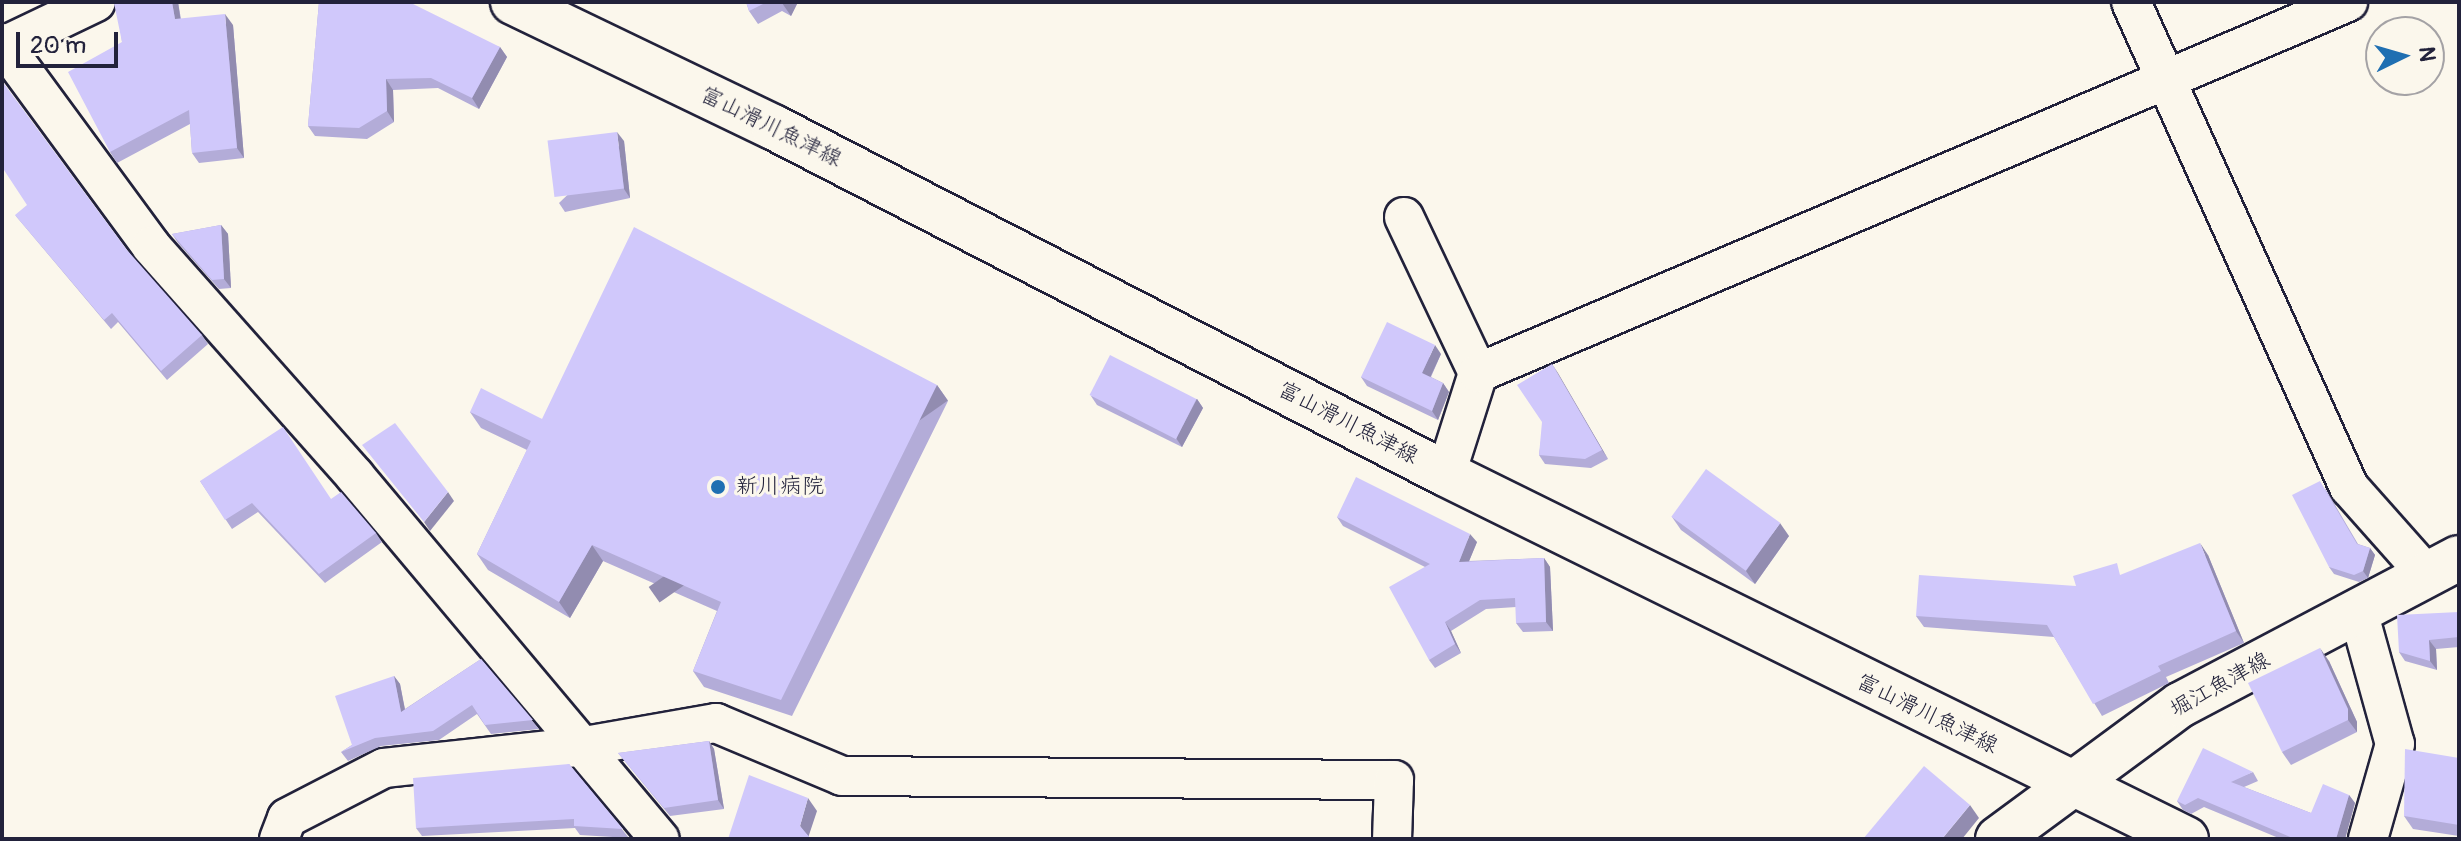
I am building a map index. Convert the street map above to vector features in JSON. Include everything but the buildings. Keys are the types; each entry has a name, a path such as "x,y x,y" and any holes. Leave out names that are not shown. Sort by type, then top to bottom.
{"main road":[{"name":"富山滑川魚津線","path":"513,2 773,127 1446,474 2186,839"},
{"name":"堀江魚津線","path":"1998,839 2180,705 2443,567"}],"street":[{"path":"96,2 3,46 151,246 585,746 660,839"},
{"path":"2131,2 2163,82 2349,487 2443,567"},
{"path":"1478,373 2348,2"},
{"path":"1404,217 1478,373 1446,474"},
{"path":"2358,611 2395,744 2368,839"},
{"path":"279,839 287,818 384,768 585,746 716,723 842,776 1394,780 1392,839"}],"place":[{"name":"新川病院","path":"718,487"}]}
